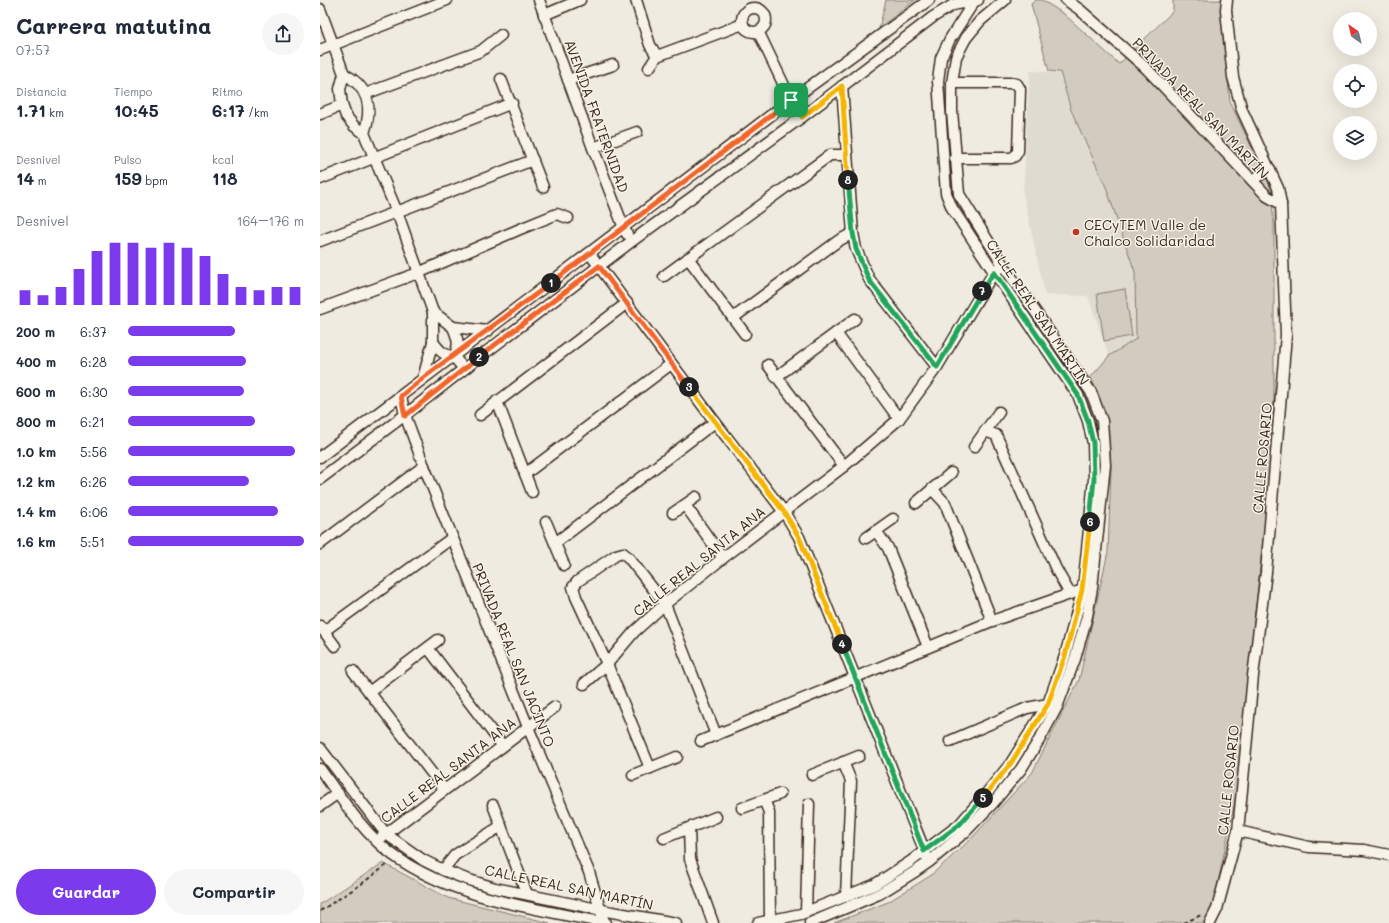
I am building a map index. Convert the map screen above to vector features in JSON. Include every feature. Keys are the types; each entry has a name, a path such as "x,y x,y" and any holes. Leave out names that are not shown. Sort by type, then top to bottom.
{"street":[{"path":"320,50 447,0"},
{"name":"AVENIDA FRATERNIDAD","path":"539,0 593,148 624,228 632,241"},
{"path":"544,15 580,0"},
{"path":"636,0 650,44 657,56"},
{"path":"320,457 423,378 590,254 791,100 929,0"},
{"path":"320,479 405,416 464,369 632,241 802,117 933,17 953,5 976,0"},
{"name":"CALLE REAL SAN MARTÍN","path":"810,923 879,894 929,862 965,832 993,803 1021,769 1041,737 1057,707 1075,660 1087,616 1087,589 1094,479 1093,443 1088,421 1078,395 952,208 946,193 938,81 941,58 950,39 976,0"},
{"name":"CALLE REAL SAN MARTÍN","path":"758,923 806,912 874,885 910,862 959,825 1011,763 1048,704 1087,589 1105,465 1102,421 1091,392 1002,265 959,194 952,112 952,83 956,57 966,38 980,21 1005,0"},
{"name":"PRIVADA REAL SAN MARTÍN","path":"1066,0 1079,8 1146,68 1267,196 1281,204"},
{"name":"CALLE ROSARIO","path":"1210,923 1217,909 1238,831 1253,676 1266,572 1286,335 1281,204 1278,188 1242,110 1233,77 1226,10 1227,0"},
{"path":"748,4 758,9 765,16 764,24 758,30 749,30 743,24 743,15 748,4"},
{"path":"320,9 344,74 340,89 342,105 346,116 354,126 364,133 397,212 433,312 433,342 423,378"},
{"path":"649,68 657,56 743,24"},
{"path":"758,30 791,100 802,117"},
{"path":"365,94 481,50 501,35"},
{"path":"568,80 613,65"},
{"path":"344,74 356,82 365,94 369,107 369,114 364,133"},
{"path":"501,79 512,103 543,187"},
{"path":"952,83 1012,83 1017,84 1020,88 1018,151 1015,156 1011,158 955,158"},
{"path":"842,86 846,155 853,233 856,249 869,280 937,367"},
{"path":"320,179 512,103"},
{"path":"320,114 342,105"},
{"path":"593,148 637,132"},
{"path":"664,276 830,155 846,155"},
{"path":"320,241 533,160"},
{"path":"1252,180 1270,169"},
{"path":"320,309 418,273 557,214 568,218"},
{"path":"734,318 838,242 853,233"},
{"path":"590,254 671,364 784,512 799,537 929,862"},
{"path":"688,258 745,334"},
{"name":"CALLE REAL SANTA ANA","path":"584,684 607,664 634,632 665,604 844,466 899,419 937,367 994,272 1002,265"},
{"path":"480,414 498,402 627,303"},
{"path":"433,312 453,327 488,331"},
{"path":"776,376 855,319"},
{"path":"453,327 458,340 458,347 454,356"},
{"path":"836,333 899,419"},
{"path":"433,342 445,355 454,356 464,369"},
{"path":"525,474 671,364"},
{"path":"768,365 844,466"},
{"name":"PRIVADA REAL SAN JACINTO","path":"401,396 405,416 424,466 528,727 589,872 605,923"},
{"path":"498,402 532,492"},
{"path":"974,447 999,412"},
{"path":"555,543 715,422"},
{"path":"985,431 996,435 1056,568 1070,594"},
{"path":"320,544 424,466"},
{"path":"916,503 951,473"},
{"path":"932,489 945,503 992,621"},
{"path":"673,513 696,497"},
{"path":"684,505 723,558"},
{"path":"866,538 893,519"},
{"path":"546,522 564,565"},
{"path":"876,531 888,548 928,647"},
{"path":"335,646 322,629 452,538"},
{"path":"650,768 573,587 616,555 623,553 628,557 665,604 716,735"},
{"path":"701,741 992,621 1087,589"},
{"path":"369,692 438,640"},
{"path":"428,648 502,745"},
{"path":"353,671 444,789"},
{"path":"950,741 1027,708 1048,704"},
{"name":"CALLE REAL SANTA ANA","path":"377,840 502,745 555,707"},
{"name":"CALLE REAL SAN MARTÍN","path":"320,748 386,834 423,860 443,870 495,888 527,894 543,899 676,923"},
{"path":"812,775 859,756"},
{"path":"633,775 677,757"},
{"path":"843,762 851,781 846,896"},
{"name":"CALLE REAL SAN MARTÍN","path":"320,769 377,840 396,857 417,871 452,887 516,905 605,923"},
{"path":"320,806 338,793"},
{"path":"742,808 780,794"},
{"path":"764,800 769,812 770,921"},
{"path":"806,912 809,804"},
{"path":"493,805 527,894"},
{"path":"664,838 716,817"},
{"path":"443,870 455,855 501,826"},
{"path":"689,828 690,859 713,923"},
{"path":"1238,831 1309,847 1364,850 1389,855"}],"path":[{"path":"320,911 360,885 396,857"},
{"path":"1184,923 1217,909"}],"shaded area":[{"path":"886,0 915,0 879,28"},
{"path":"1036,0 1042,0 1064,14 1119,64 1173,11 1173,0 1222,0 1221,5 1230,102 1271,188 1274,227 1274,436 1235,801 1213,907 1205,923 834,923 888,902 930,876 969,841 1032,773 1079,680 1108,552 1111,469 1107,419 1091,377 1109,356 1136,339 1135,272 1106,187 1071,110 1060,72 1049,71 1031,4"},
{"name":"CECyTEM Valle de Chalco Solidaridad","path":"1030,71 1060,72 1071,110 1106,187 1135,272 1136,339 1109,356 1088,296 1045,295 1023,193"},
{"path":"1125,289 1132,336 1104,341 1097,294"},
{"path":"383,863 448,898 550,923 320,923 320,904"}],"place":[{"name":"CECyTEM Valle de Chalco Solidaridad","path":"1076,232"}],"route":[{"path":"842,86 846,155 853,233 856,249 869,280 937,367 994,272 1078,395 1088,421 1093,443 1094,479 1082,590 1065,656 1048,704 1011,763 985,795 959,825 924,851 799,537 784,512 671,364 599,266 405,416 401,396 791,100 802,117 842,86"}]}
